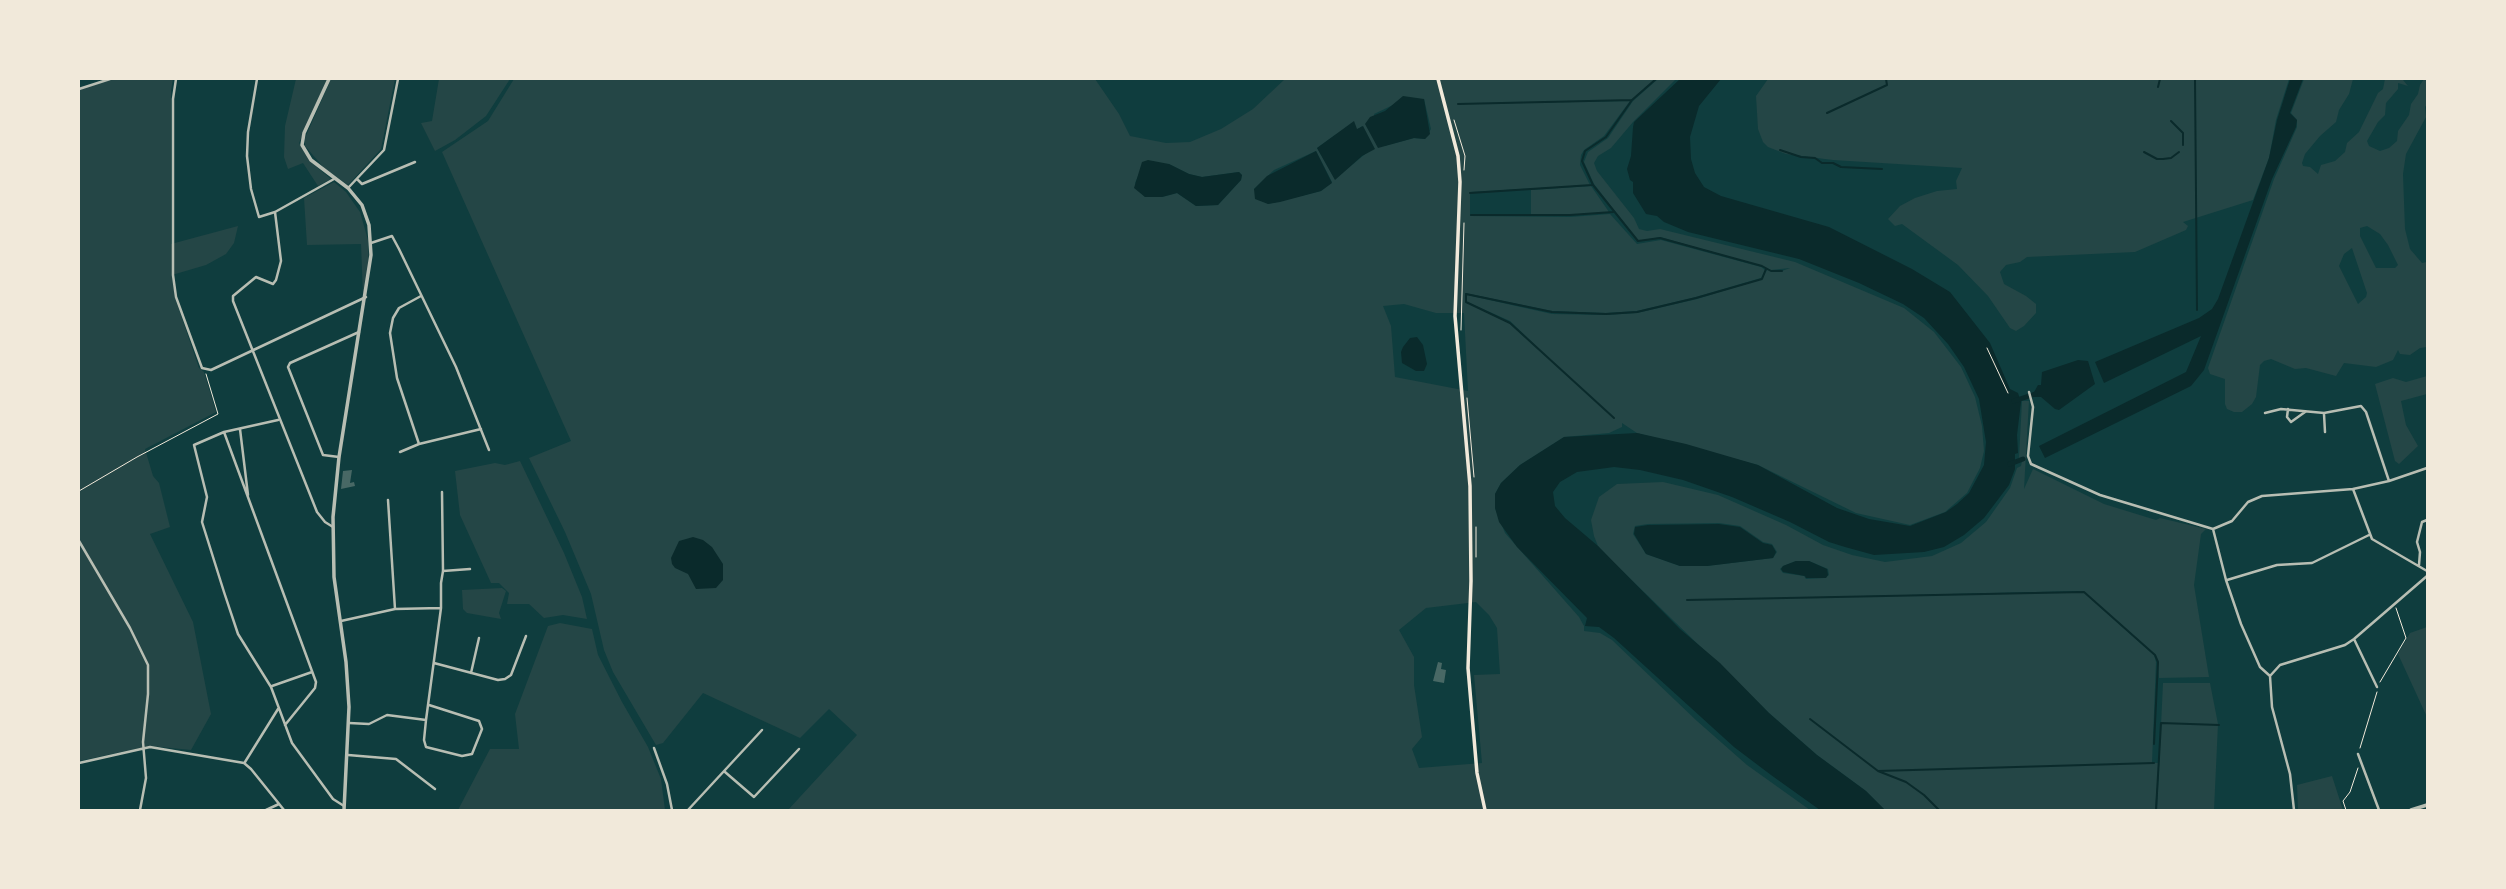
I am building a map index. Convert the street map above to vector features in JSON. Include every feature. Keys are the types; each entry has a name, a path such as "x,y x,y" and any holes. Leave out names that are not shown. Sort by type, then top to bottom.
{"main road":[{"path":"1438,79 1458,156 1460,182 1455,316 1470,486 1468,668 1477,774 1485,810"}],"street":[{"path":"79,89 110,79"},
{"path":"176,79 173,110 173,275 176,297 204,370 210,371 366,297"},
{"path":"257,79 248,132 250,182 259,217 275,212 334,179"},
{"path":"329,79 304,133 302,145 311,160 348,188 366,212 371,243 366,297 339,457 333,527 334,577 346,662 349,723 344,808"},
{"path":"348,188 384,150 398,79"},
{"path":"357,179 362,184 415,162"},
{"path":"275,212 281,261 276,280 273,284 256,277 233,298 278,420 317,512 333,527"},
{"path":"371,243 391,236 456,367 489,450"},
{"path":"419,444 397,378 390,333 393,318 399,308 422,295"},
{"path":"339,457 323,455 288,367 290,363 359,332"},
{"path":"2029,392 2032,399 2028,456 2034,466 2088,490 2213,529 2232,521 2248,502 2262,496 2353,489 2389,481 2427,468"},
{"path":"2265,413 2288,409 2324,413 2361,406 2364,408 2389,481"},
{"path":"2288,409 2287,417 2291,422 2305,412"},
{"path":"2324,413 2325,432"},
{"path":"278,420 224,432 194,445 207,497 202,522 237,631 271,687 285,726 301,757 344,808"},
{"path":"240,429 249,500"},
{"path":"400,452 419,444 481,429"},
{"path":"224,432 316,682 315,688 285,726"},
{"path":"2353,489 2369,535 2378,543 2427,570"},
{"path":"429,705 480,721 482,729 472,754 462,756 426,747 424,742 441,608 442,492"},
{"path":"388,500 395,609"},
{"path":"2419,565 2420,552 2417,542 2422,522 2427,520"},
{"path":"2213,529 2226,580 2260,667 2270,676 2272,707 2290,774 2294,810"},
{"path":"2226,580 2277,565 2312,563 2369,535"},
{"path":"79,541 148,665 144,748 146,786 140,810"},
{"path":"443,571 470,569"},
{"path":"2270,676 2280,665 2345,645 2396,606 2427,576"},
{"path":"341,621 395,609 441,608"},
{"path":"433,662 498,680 508,678 526,636"},
{"path":"471,673 479,638"},
{"path":"2354,639 2377,687"},
{"path":"271,687 312,672"},
{"path":"244,763 278,709"},
{"path":"349,723 369,724 387,715 426,720"},
{"path":"688,810 762,730"},
{"path":"79,763 154,747 244,763 284,810"},
{"path":"654,748 667,784 672,810"},
{"path":"724,772 753,797 799,749"},
{"path":"2358,754 2379,810"},
{"path":"347,755 395,758 435,789"},
{"path":"265,810 279,804"},
{"path":"2411,810 2427,805"}],"path":[{"path":"1987,348 2008,393"},
{"path":"79,491 218,414 204,370"},
{"path":"2002,380 2006,378"},
{"path":"2358,754 2377,687 2406,638 2396,606"},
{"path":"2346,810 2343,801 2350,792 2361,760"}],"shaded area":[{"path":"113,79 173,79 171,244 238,226 234,243 226,254 206,265 172,275 175,298 199,368 204,372 216,412 145,449 153,476 159,483 170,527 150,534 193,622 211,714 191,750 150,746 79,761 79,90"},
{"path":"296,79 327,79 299,143 312,163 331,179 318,186 303,163 288,169 284,157 285,126"},
{"path":"331,79 395,79 381,149 348,185 325,169 305,146 305,138"},
{"path":"439,79 510,79 486,116 455,140 435,151 421,123 432,121"},
{"path":"514,79 1095,79 1119,114 1130,136 1166,143 1190,142 1221,129 1253,109 1285,79 1655,79 1631,100 1459,104 1630,101 1604,136 1581,155 1580,165 1590,185 1470,192 1470,216 1570,217 1610,214 1637,244 1661,240 1765,270 1761,278 1637,311 1552,311 1465,293 1465,302 1509,323 1563,372 1510,321 1467,302 1467,295 1552,314 1637,313 1697,299 1762,279 1767,270 1782,271 1790,268 1771,270 1762,266 1660,237 1638,241 1594,184 1584,162 1588,152 1608,138 1633,101 1658,79 1676,79 1594,163 1639,229 1660,229 1795,262 1904,308 1934,332 1961,367 1975,397 1982,426 1984,451 1980,468 1967,493 1945,512 1910,525 1856,513 1758,465 1637,433 1622,423 1622,427 1609,433 1564,437 1520,465 1501,483 1495,494 1495,508 1505,533 1579,617 1584,631 1600,633 1612,640 1747,765 1810,810 788,810 857,735 829,709 800,738 703,693 663,743 656,745 613,672 604,650 591,594 529,458 571,441 442,152 488,121","holes":["1424,99 1431,129 1425,139 1414,138 1384,146 1374,114 1393,105","1362,126 1370,150 1335,179 1317,148 1335,135 1357,130","1316,151 1332,182 1321,191 1268,204 1254,189 1274,170","1169,164 1202,177 1239,172 1242,175 1241,180 1218,205 1196,206 1177,193 1162,197 1145,197 1135,183 1140,172","1404,304 1436,313 1464,313 1468,391 1395,377 1391,326 1383,306","1476,602 1489,615 1497,628 1500,674 1474,675 1482,763 1419,768 1412,749 1422,737 1414,685 1414,657 1399,630 1426,608"]},
{"path":"1680,79 1721,79 1699,106 1690,137 1691,159 1695,173 1704,187 1721,196 1829,227 1912,269 1950,292 1990,343 2010,389 2018,393 2021,402 2018,453 2015,454 2015,469 2009,485 1984,518 1964,535 1944,547 1924,552 1874,555 1845,547 1732,497 1683,480 1640,470 1614,467 1577,472 1560,482 1553,492 1555,506 1565,518 1598,546 1680,629 1720,663 1769,713 1817,755 1866,791 1885,810 1820,810 1734,747 1614,638 1599,627 1585,626 1587,618 1517,547 1499,522 1495,508 1495,494 1501,483 1520,465 1564,437 1637,433 1686,444 1758,465 1837,508 1869,519 1910,526 1946,512 1957,504 1969,493 1984,465 1986,442 1979,399 1964,367 1948,344 1924,318 1903,304 1859,283 1799,259 1688,232 1664,222 1657,216 1646,214 1633,193 1633,182 1627,169 1634,122"},
{"path":"1768,79 2289,79 2276,120 2269,158 2253,200 2183,222 2188,226 2186,230 2135,252 2027,257 2020,262 2006,265 2000,272 2004,284 2036,304 2036,313 2016,331 2010,328 1988,296 1958,265 1902,224 1895,226 1888,219 1900,206 1915,198 1937,191 1957,189 1956,181 1962,168 1833,160 1786,154 1768,147 1758,129 1756,96"},
{"path":"2290,79 2303,79 2290,113 2297,120 2296,127 2272,179 2204,370 2191,386 2045,458 2039,446 2186,372 2201,336 2104,383 2095,362 2199,318 2212,309 2269,158"},
{"path":"2304,79 2353,79 2336,122 2305,154 2303,166 2310,167 2318,174 2321,165 2335,161 2345,152 2347,143 2359,132 2378,93 2383,89 2385,79 2403,80 2408,86 2398,83 2398,89 2386,103 2385,115 2367,141 2369,146 2380,151 2397,141 2398,131 2409,115 2420,85 2427,79 2426,117 2406,154 2403,174 2405,229 2410,249 2422,263 2427,262 2427,347 2410,355 2400,354 2398,350 2393,360 2376,367 2344,363 2336,376 2306,368 2295,369 2271,359 2264,361 2260,365 2256,397 2252,404 2242,412 2234,412 2227,409 2225,404 2225,379 2210,374 2208,368 2274,179 2297,127 2297,120 2291,113","holes":["2367,226 2380,234 2388,245 2398,265 2395,268 2376,268 2360,236 2360,228","2352,248 2367,293 2358,304 2339,266 2344,254"]},
{"path":"1403,96 1424,99 1430,134 1425,139 1414,138 1378,148 1365,124 1370,117 1385,111"},
{"path":"1354,121 1357,129 1363,126 1375,149 1362,156 1335,180 1317,148"},
{"path":"1316,151 1332,183 1321,191 1280,202 1268,204 1255,199 1254,189 1267,176"},
{"path":"1148,160 1169,164 1202,177 1239,172 1242,175 1241,180 1218,205 1196,206 1177,193 1162,197 1145,197 1134,188 1142,162"},
{"path":"334,182 346,192 360,212 368,240 369,268 363,296 361,244 307,245 304,198"},
{"path":"1591,186 1609,212 1531,214 1531,190"},
{"path":"1417,337 1423,345 1427,364 1424,371 1416,371 1402,363 1403,347 1410,338"},
{"path":"2078,360 2088,361 2095,384 2059,410 2041,397 2034,397 2038,385 2041,385 2042,372"},
{"path":"2427,376 2427,394 2401,401 2406,425 2418,446 2399,464 2395,461 2375,384 2393,378 2406,382"},
{"path":"2022,401 2029,401 2024,489 2033,469 2104,504 2156,520 2160,518 2206,529 2201,534 2194,585 2209,677 2159,678 2155,655 2083,592 2154,655 2156,662 2152,763 2159,763 2155,810 1885,810 1866,791 1817,755 1769,713 1613,562 1598,546 1591,520 1599,497 1617,484 1663,482 1718,495 1786,525 1823,545 1852,555 1885,562 1932,556 1961,543 1986,522 2010,488 2023,457 2019,458","holes":["1719,523 1740,526 1763,542 1772,544 1777,552 1773,558 1706,566 1680,566 1646,554 1633,534 1635,526 1648,524","1796,561 1809,561 1828,569 1829,575 1825,578 1806,579 1804,576 1783,573 1780,569","2080,591 2080,592 1699,600"]},
{"path":"520,461 564,553 582,597 587,619 563,615 544,618 529,604 507,604 509,593 499,583 491,583 460,515 455,471"},
{"path":"1719,524 1740,527 1763,543 1772,545 1776,552 1773,558 1707,566 1680,566 1646,554 1634,534 1635,527 1648,525"},
{"path":"693,537 712,547 723,564 723,580 716,588 696,589 688,574 672,564 671,558 679,541"},
{"path":"1796,561 1809,561 1827,569 1828,575 1826,578 1806,578 1783,572 1783,566"},
{"path":"502,588 506,591 499,613 501,619 467,613 463,609 462,590"},
{"path":"560,623 592,629 598,655 648,747 661,779 665,810 458,810 490,749 519,749 515,714 548,626"},
{"path":"2427,627 2427,717 2398,654 2410,633"},
{"path":"2163,683 2210,683 2218,724 2214,810 2157,810"},
{"path":"2332,776 2343,810 2298,810 2297,785"}],"building":[{"path":"352,470 350,483 354,482 355,486 341,489 343,471"},
{"path":"1438,662 1442,663 1441,669 1446,670 1444,683 1433,681"}],"waterway":[{"path":"1656,79 1632,100 1606,137 1585,151 1582,161 1593,185 1638,241 1660,238 1762,266 1771,271 1782,271"},
{"path":"1827,113 1887,85 1886,79"},
{"path":"2158,87 2160,79"},
{"path":"2195,79 2197,310"},
{"path":"1458,104 1632,100"},
{"path":"2171,121 2183,133 2183,145"},
{"path":"1780,150 1841,167 1882,169"},
{"path":"2144,152 2157,159 2171,158 2179,152"},
{"path":"1470,193 1592,185"},
{"path":"1471,215 1613,212"},
{"path":"1614,418 1510,323 1466,302 1466,294 1552,312 1637,312 1762,279 1766,269"},
{"path":"2014,401 2035,394"},
{"path":"2010,464 2023,459"},
{"path":"1687,600 2084,592 2155,655 2158,662 2154,744"},
{"path":"1810,719 1878,771 1906,782 1939,810"},
{"path":"2156,810 2161,723 2219,725"},
{"path":"1878,771 2154,763"}]}
